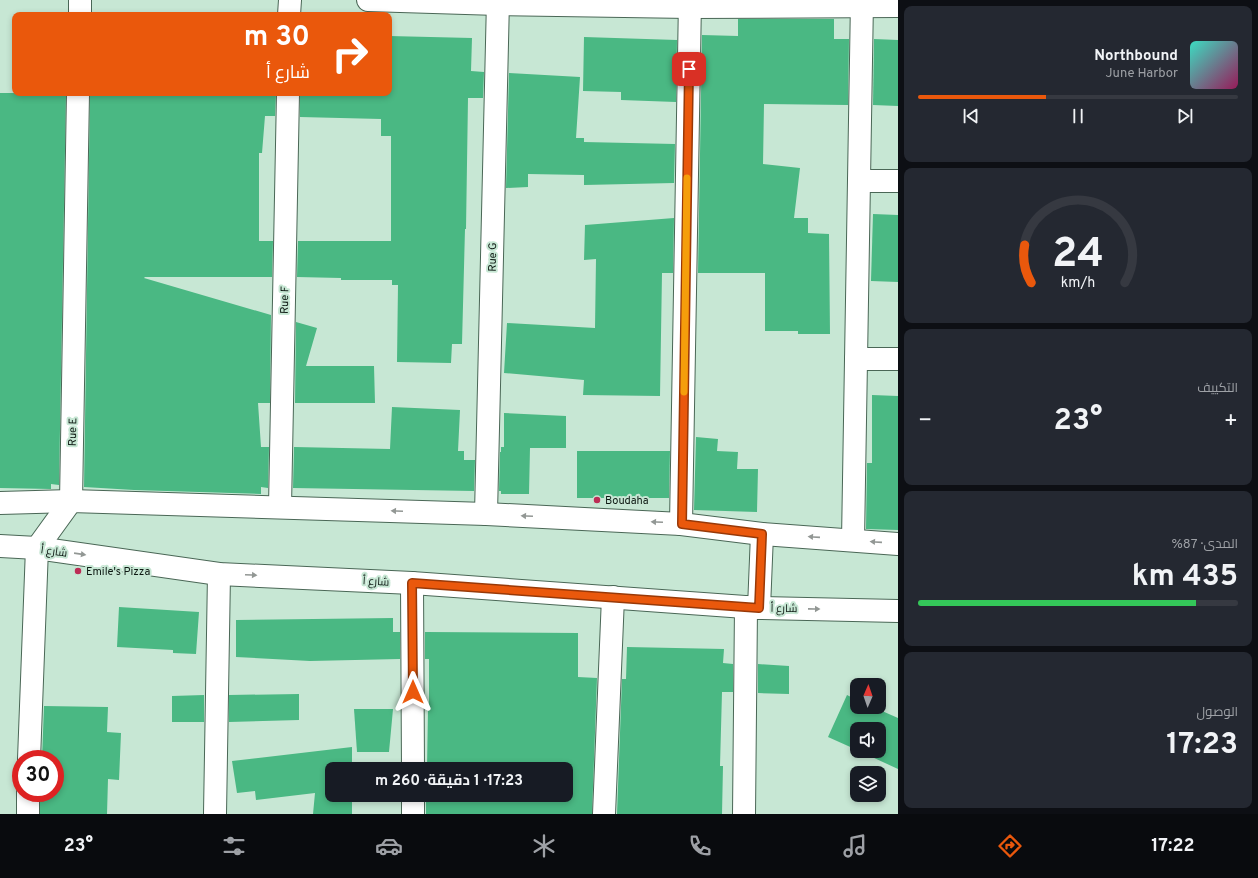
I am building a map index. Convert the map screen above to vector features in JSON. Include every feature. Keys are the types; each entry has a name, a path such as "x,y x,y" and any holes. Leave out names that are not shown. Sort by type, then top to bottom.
{"street":[{"path":"80,0 80,12"},
{"path":"289,12 290,0"},
{"path":"368,0 498,2 862,3 898,6"},
{"name":"Rue G","path":"486,514 498,2"},
{"path":"682,524 690,3"},
{"path":"853,540 862,3"},
{"name":"Rue E","path":"71,501 78,96"},
{"name":"Rue F","path":"280,507 288,96"},
{"path":"859,181 898,181"},
{"path":"856,358 898,359"},
{"path":"30,750 37,548 71,501"},
{"path":"0,503 71,501 486,514 682,524 762,534 898,544"},
{"path":"744,814 752,607 762,534"},
{"name":"شارع أ","path":"0,546 37,548 219,574 412,583 752,607 898,611"},
{"path":"216,814 219,574"},
{"path":"412,583 413,762"},
{"path":"604,814 613,597"},
{"path":"28,802 28,814"},
{"path":"413,802 413,814"}],"building":[{"path":"738,19 834,19 834,39 849,39 848,105 764,104 763,164 800,168 794,218 808,218 808,233 829,234 830,334 798,334 798,331 765,331 765,273 698,273 702,35 738,36"},
{"path":"392,36 472,38 471,71 484,72 483,98 468,98 462,344 452,344 451,363 397,362 398,285 392,285 392,280 341,280 341,278 297,277 298,241 391,241 391,136 381,136 381,119 300,117 300,96 392,96"},
{"path":"584,37 677,40 676,102 621,100 621,92 583,91"},
{"path":"874,39 898,40 898,106 873,105"},
{"path":"509,73 580,77 576,138 584,138 584,142 675,144 674,183 584,185 584,175 528,174 528,187 506,188"},
{"path":"0,93 12,93 12,96 66,96 59,485 51,484 51,489 0,488"},
{"path":"90,96 276,96 275,116 265,116 262,153 259,153 259,241 273,241 272,277 144,278 271,315 270,403 258,403 261,447 269,447 268,488 261,487 261,494 84,487"},
{"path":"873,214 898,215 898,282 871,281"},
{"path":"674,218 673,273 662,273 660,396 583,395 584,380 504,373 507,323 595,328 596,259 584,260 585,225"},
{"path":"296,322 317,328 306,366 374,366 375,403 295,403"},
{"path":"872,395 898,396 898,530 866,529 867,463 872,463"},
{"path":"392,407 460,410 458,451 464,451 464,460 475,460 474,491 293,488 294,447 390,449"},
{"path":"504,413 566,416 566,448 530,448 529,494 501,494 501,491 499,491 500,452 501,447 504,447"},
{"path":"696,437 718,439 717,451 738,452 737,469 758,469 757,512 694,510"},
{"path":"577,451 670,451 669,498 577,498"},
{"path":"119,607 199,612 196,654 173,653 173,650 117,647"},
{"path":"393,618 393,632 400,632 400,659 310,661 236,657 236,620"},
{"path":"425,632 578,633 578,677 597,678 592,814 426,814 426,802 573,802 573,762 427,762 429,659 425,659"},
{"path":"627,647 724,649 723,663 733,664 733,692 722,692 720,766 723,766 722,814 617,814 622,679 626,679"},
{"path":"758,664 789,666 789,694 758,693"},
{"path":"299,694 299,720 229,722 229,695"},
{"path":"204,695 204,722 172,722 172,696"},
{"path":"847,695 850,696 850,714 886,714 886,713 898,718 898,769 874,758 886,758 886,722 850,722 850,747 828,737"},
{"path":"44,706 108,707 107,732 121,733 119,780 108,779 107,814 40,814 40,802 64,802 64,750 42,750"},
{"path":"354,709 393,709 389,752 357,752"},
{"path":"352,747 352,762 325,762 325,802 352,802 352,814 313,814 315,793 256,800 255,791 237,793 232,761"}],"slow traffic":[{"path":"684,392 687,178"}],"place":[{"name":"Boudaha","path":"597,500"},
{"name":"Emile's Pizza","path":"78,571"}],"route":[{"path":"413,692 412,583 759,608 762,534 682,524 689,69"}]}
